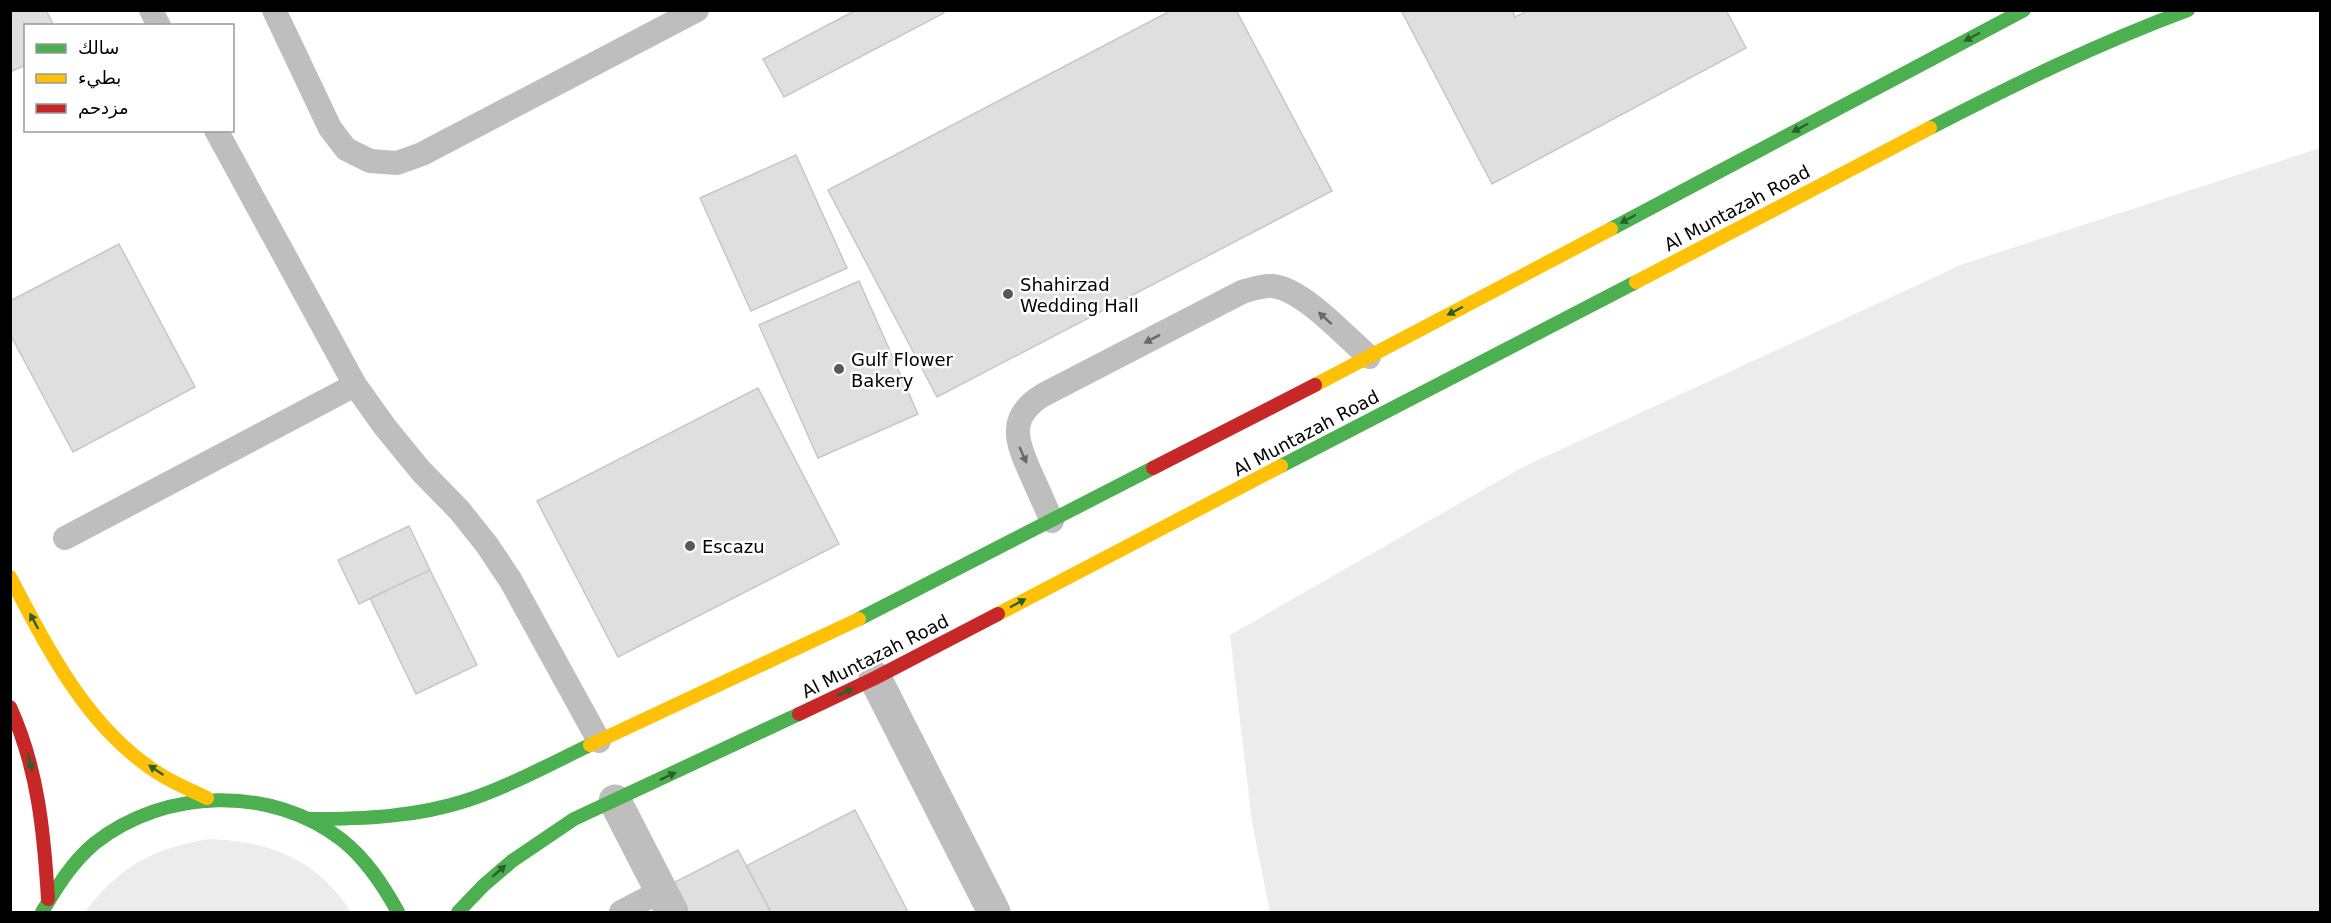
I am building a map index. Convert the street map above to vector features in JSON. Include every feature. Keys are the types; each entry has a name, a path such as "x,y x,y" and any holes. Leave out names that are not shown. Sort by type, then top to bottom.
{"street":[{"path":"309,819 362,820 415,814 466,801 842,628 1369,357 2024,10"},
{"name":"Al Muntazah Road","path":"458,912 501,869 536,842 574,819 875,678 2015,84 2124,34 2188,10"},
{"path":"10,577 52,656 83,702 117,740 158,772 207,798"},
{"path":"875,678 994,912"},
{"path":"10,707 25,741 36,791 44,841 48,899"},
{"path":"42,912 66,872 81,856 115,828 144,813 207,798 259,802 309,819 333,833 354,850 372,870 398,912"},
{"path":"615,801 667,902"}],"lane":[{"path":"151,10 158,24"},
{"path":"274,10 330,128 346,149 370,161 397,163 433,148 697,10"},
{"path":"217,132 355,385 385,428 421,471 460,511 499,563 599,741"},
{"path":"1052,521 1018,446 1017,430 1021,415 1030,403 1054,389 1242,292 1257,287 1272,286 1287,289 1301,296 1369,357"},
{"path":"65,538 355,385"},
{"path":"621,912 667,902"}],"shaded area":[{"path":"2320,148 2320,912 1270,912 1252,822 1230,635 1521,468 1963,264"},
{"path":"209,839 252,844 290,856 323,879 351,912 85,912 111,883 139,862 171,848"}],"building":[{"path":"10,10 46,10 53,24 24,24 24,66 10,72"},
{"path":"856,10 943,10 944,13 784,97 763,59"},
{"name":"Shahirzad Wedding Hall","path":"1172,10 1236,10 1332,191 937,397 828,190"},
{"path":"1401,10 1512,10 1515,17 1529,10 1726,10 1746,48 1492,184"},
{"path":"796,155 847,268 751,311 700,198"},
{"path":"119,244 195,387 73,452 10,334 10,301"},
{"name":"Gulf Flower Bakery","path":"859,281 918,414 818,458 759,325"},
{"path":"758,388 839,544 618,657 537,501"},
{"path":"409,526 430,570 359,604 338,560"},
{"path":"430,570 477,665 416,694 370,598"},
{"path":"855,810 908,912 771,912 746,866"},
{"path":"738,850 771,912 686,912 671,884"}],"traffic: fast":[{"path":"1611,229 2024,10"},
{"path":"1930,128 2058,65 2188,10"},
{"path":"1281,466 1636,282"},
{"path":"859,619 1153,468"},
{"path":"458,912 512,861 574,819 799,714"},
{"path":"309,819 390,816 449,806 499,788 590,745"},
{"path":"42,912 59,884 79,858 95,843 123,825 153,812 185,803 218,800 251,802 283,810 314,822 342,840 359,855 380,882 398,912"}],"traffic: slow":[{"path":"1636,282 1930,128"},
{"path":"1315,385 1611,229"},
{"path":"998,614 1281,466"},
{"path":"10,577 55,659 90,710 110,734 158,773 207,798"},
{"path":"590,745 859,619"}],"traffic: jam":[{"path":"1153,468 1315,385"},
{"path":"799,714 875,678 998,614"},
{"path":"10,707 27,753 38,801 48,899"}],"place":[{"name":"Shahirzad Wedding Hall","path":"1008,294"},
{"name":"Gulf Flower Bakery","path":"839,369"},
{"name":"Escazu","path":"690,546"}]}
